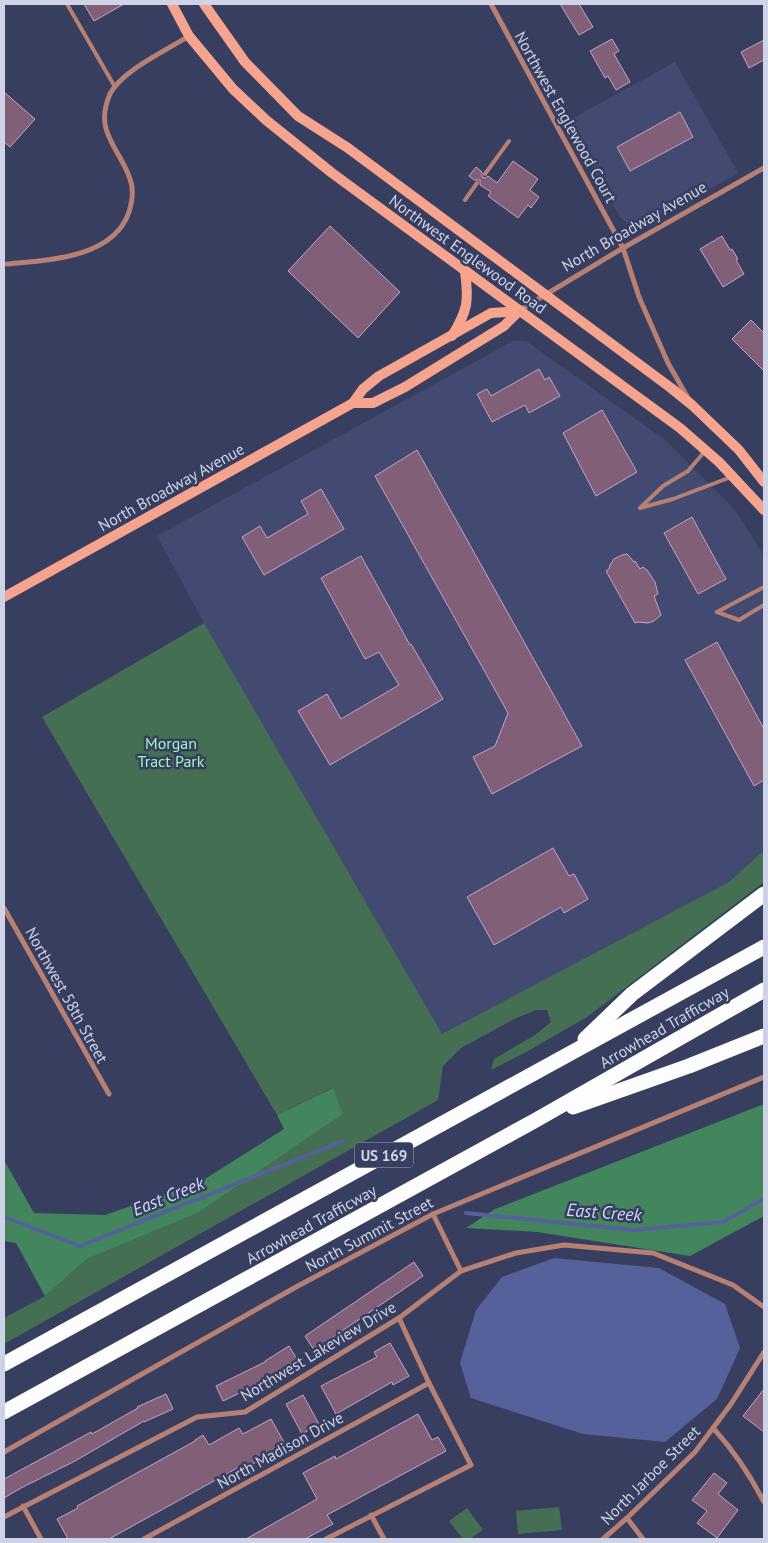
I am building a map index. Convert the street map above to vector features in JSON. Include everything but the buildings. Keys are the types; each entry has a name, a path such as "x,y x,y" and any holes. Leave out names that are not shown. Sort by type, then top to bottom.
{"highway":[{"path":"569,1054 632,994 764,894"},
{"name":"Arrowhead Trafficway","path":"4,1364 764,947"},
{"name":"Arrowhead Trafficway","path":"4,1412 536,1120 764,990"},
{"path":"536,1120 689,1066 764,1036"}],"main road":[{"name":"Northwest Englewood Road","path":"172,4 190,36 233,88 266,120 332,173 639,397 706,450 764,510"},
{"name":"Northwest Englewood Road","path":"204,4 245,62 298,116 348,148 692,405 738,450 764,482"},
{"path":"451,337 462,320 467,306 465,271"},
{"name":"North Broadway Avenue","path":"4,597 353,403 363,389 379,376 492,313 519,311"},
{"name":"North Broadway Avenue","path":"353,403 373,403 404,387 504,326 519,311"}],"street":[{"name":"Northwest Englewood Court","path":"491,4 623,248 639,297 668,363 692,405"},
{"path":"6,264 52,260 82,253 109,238 120,229 131,206 132,191 130,178 106,130 104,116 110,94 126,74 190,36"},
{"name":"North Broadway Avenue","path":"519,311 623,248 764,168"},
{"name":"Northwest 58th Street","path":"4,908 109,1094"},
{"name":"North Summit Street","path":"4,1452 296,1287 433,1214 764,1077"},
{"path":"433,1214 461,1271"},
{"name":"Northwest Lakeview Drive","path":"4,1517 197,1417 245,1412 399,1318 461,1271 516,1253 564,1245 653,1253 733,1285 764,1307"},
{"path":"326,1539 471,1465 399,1318"},
{"name":"North Jarboe Street","path":"603,1539 674,1474 714,1429 764,1352"},
{"name":"North Madison Drive","path":"144,1539 429,1382"},
{"path":"714,1429 742,1464 764,1502"},
{"path":"23,1506 41,1539"},
{"path":"371,1515 384,1539"},
{"path":"627,1518 643,1539"}],"lane":[{"path":"67,4 115,87"},
{"path":"485,174 509,141"},
{"path":"465,200 477,182"},
{"path":"706,450 688,471 662,486 640,508 673,499 733,476"},
{"path":"764,586 717,612 739,620 764,606"}],"shaded area":[{"path":"675,62 738,173 642,228 636,229 620,217 566,122"},
{"path":"513,341 526,341 665,440 735,510 764,556 764,850 729,882 442,1035 204,623 157,536"},
{"path":"554,1258 659,1268 725,1304 740,1348 717,1399 665,1442 583,1434 471,1398 460,1363 476,1310 502,1277"}],"green space":[{"name":"Morgan Tract Park","path":"204,623 442,1034 729,882 764,850 764,882 587,1017 491,1070 494,1059 535,1035 551,1022 547,1010 536,1010 514,1019 461,1048 443,1066 438,1100 4,1344 4,1318 45,1296 87,1259 198,1213 343,1114 332,1088 277,1115 42,717"},
{"path":"333,1088 343,1114 198,1213 87,1259 45,1296 16,1243 4,1241 4,1160 34,1213 105,1215 200,1182 284,1129 277,1115"},
{"path":"764,1104 764,1216 690,1256 537,1232 466,1228 495,1209"},
{"path":"559,1507 562,1530 518,1534 516,1511"},
{"path":"467,1508 483,1530 470,1539 463,1539 449,1521"}],"waterway":[{"name":"East Creek","path":"4,1217 80,1246 343,1141"},
{"name":"East Creek","path":"466,1213 633,1230 723,1222 764,1199"}]}
